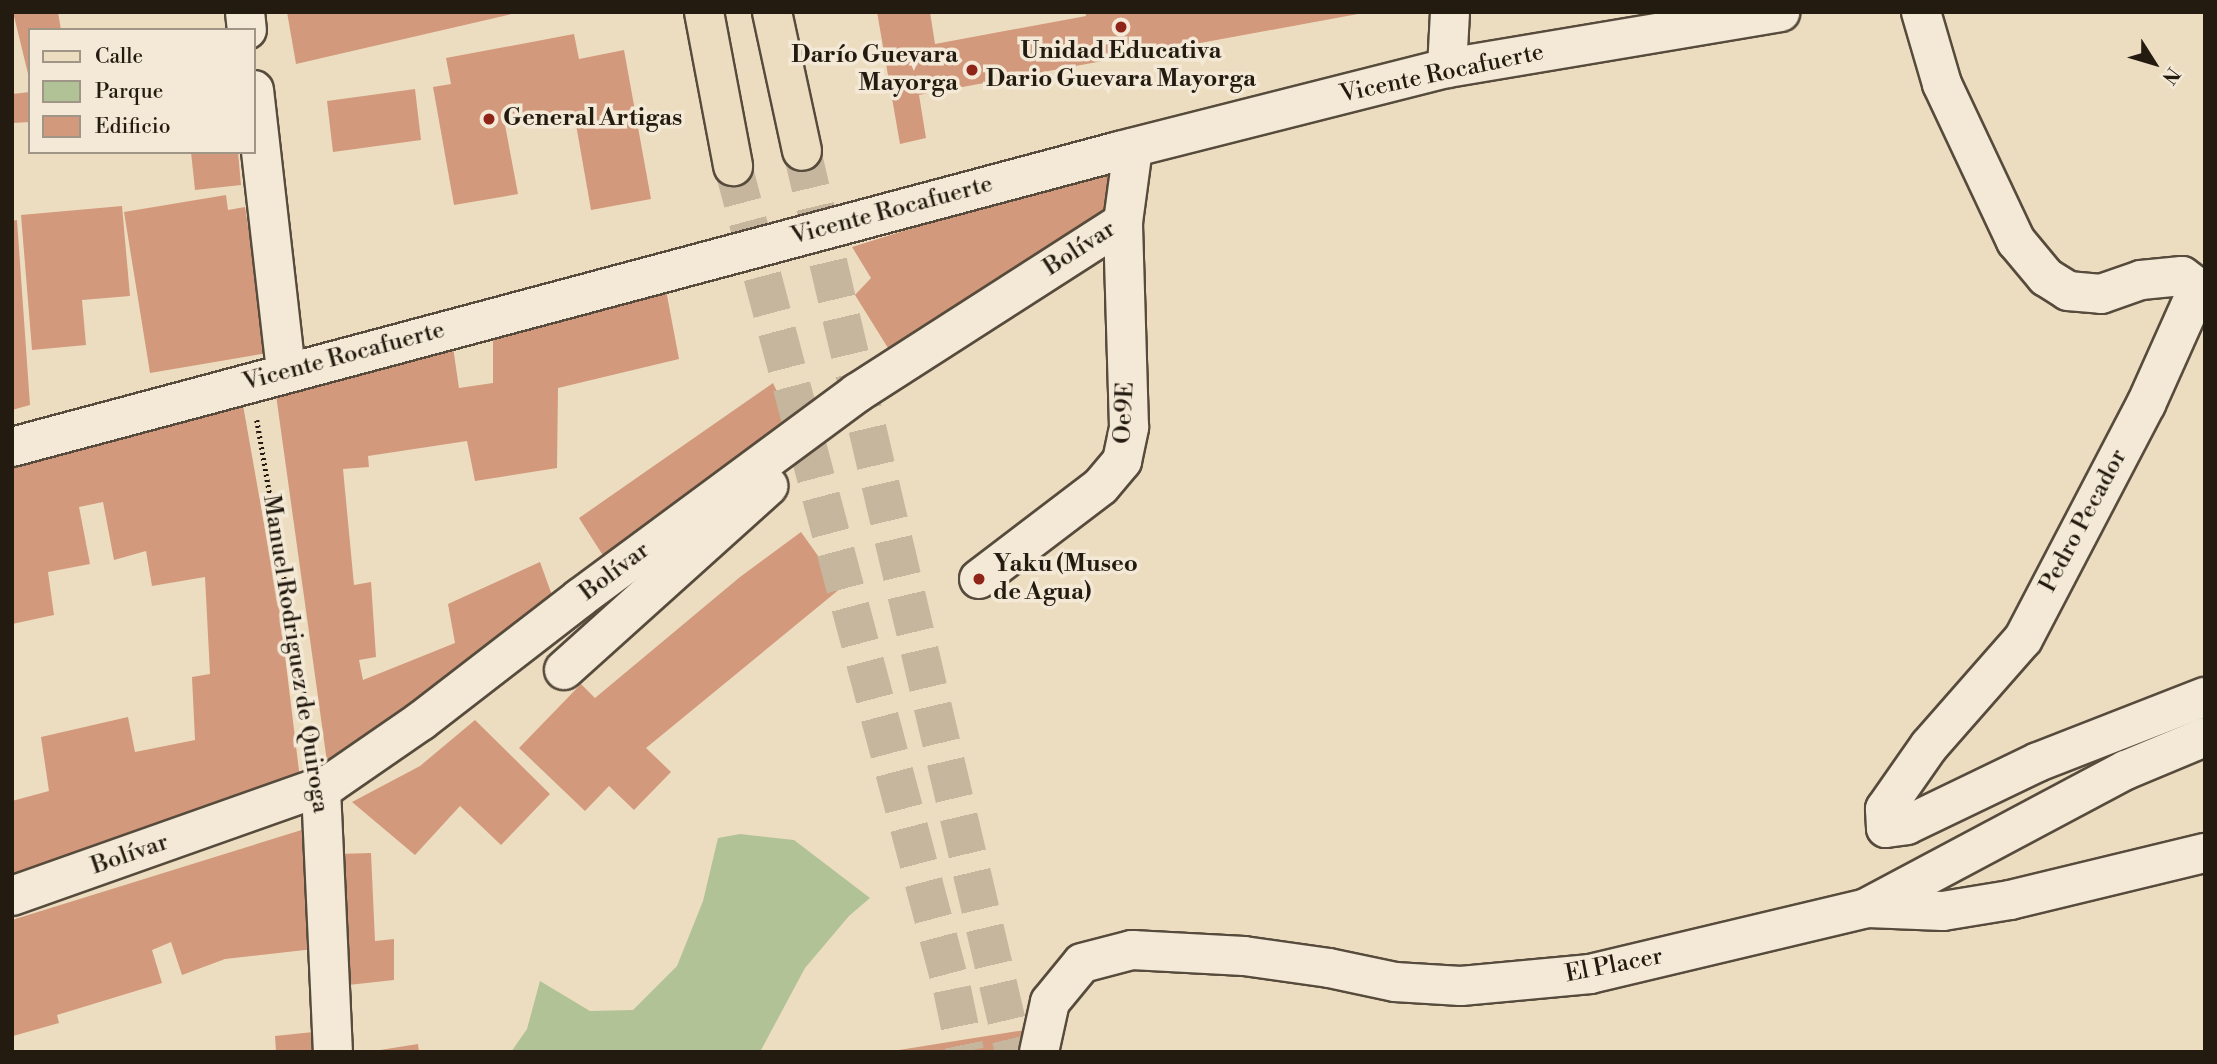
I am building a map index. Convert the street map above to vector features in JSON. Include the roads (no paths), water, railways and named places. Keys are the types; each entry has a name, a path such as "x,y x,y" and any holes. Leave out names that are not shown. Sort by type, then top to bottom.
{"main road":[{"path":"704,12 733,166"},
{"path":"772,12 802,151"}],"street":[{"path":"1447,68 1450,12"},
{"name":"Vicente Rocafuerte","path":"12,447 1133,148 1447,68 1780,12"},
{"name":"Pedro Pecador","path":"1922,12 1948,96 2016,241 2046,277 2068,291 2101,294 2141,281 2182,276 2198,288 2146,404 2023,639 1929,746 1885,808 1886,828 1907,825 2038,762 2205,697"},
{"path":"256,131 268,377"},
{"name":"Bolívar","path":"12,895 320,789 421,721 580,598 857,393 1123,222 1133,148"},
{"name":"Oe9E","path":"979,579 1101,486 1122,461 1129,427 1123,222"},
{"path":"564,670 844,418 856,403 857,393"},
{"name":"El Placer","path":"1039,1052 1050,1002 1082,963 1132,950 1244,956 1329,968 1395,982 1461,986 1590,974 1866,908 2126,770 2205,737"},
{"name":"Manuel Rodriguez de Quiroga","path":"320,789 333,1052"},
{"path":"1866,908 1943,911 2010,900 2205,853"}],"tunnel":[{"path":"802,151 1014,1052"},
{"path":"733,166 952,989 965,1052"}],"place":[{"name":"Unidad Educativa Dario Guevara Mayorga","path":"1121,27"},
{"name":"Darío Guevara Mayorga","path":"972,70"},
{"name":"General Artigas","path":"489,119"},
{"name":"Yaku (Museo de Agua)","path":"979,579"}]}
